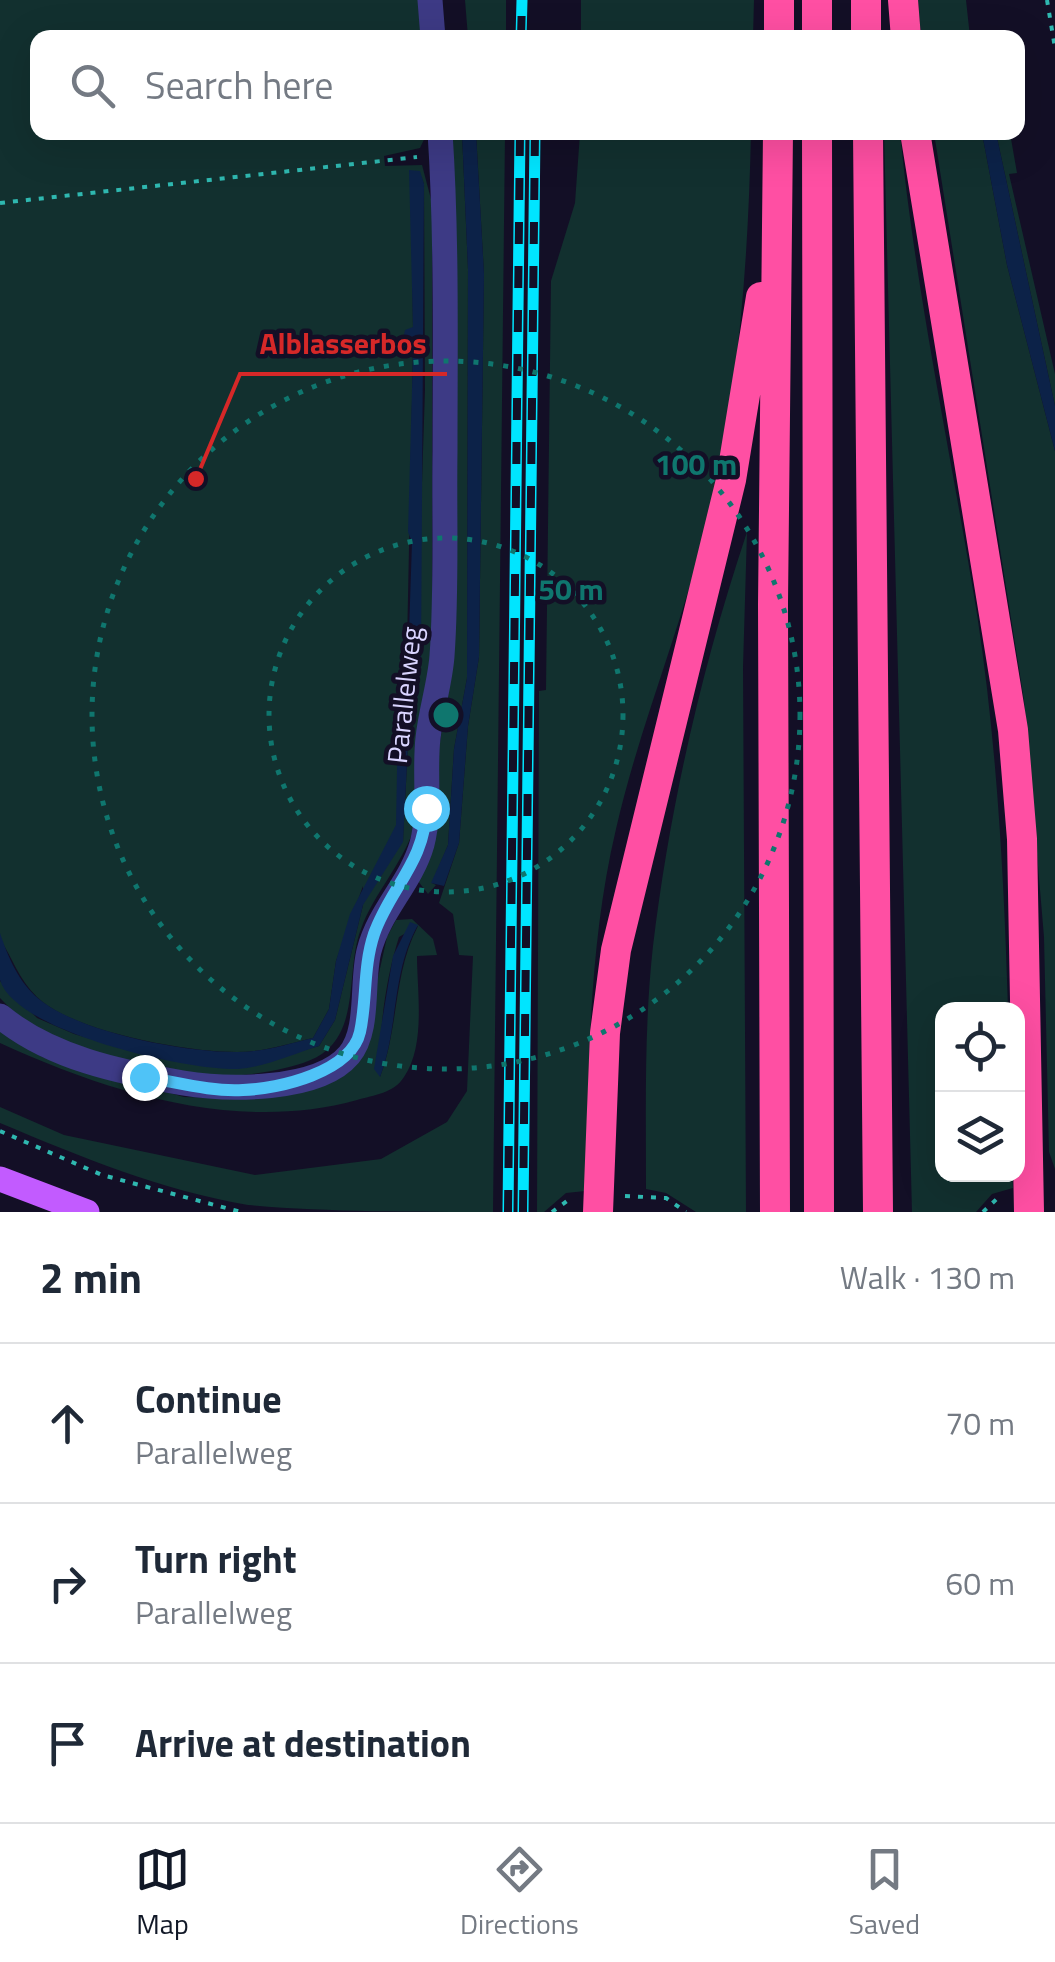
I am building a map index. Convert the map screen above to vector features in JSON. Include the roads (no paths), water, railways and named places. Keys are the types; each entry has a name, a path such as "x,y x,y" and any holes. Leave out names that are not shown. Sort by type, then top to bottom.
{"highway":[{"path":"779,0 779,30"},
{"path":"817,0 817,30"},
{"path":"866,0 866,30"},
{"path":"903,0 905,30"},
{"path":"775,1212 772,604 778,140"},
{"path":"817,140 820,1212"},
{"path":"868,140 878,1212"},
{"path":"916,140 1013,730 1022,839 1029,1212"},
{"path":"598,1212 605,1033 616,950 731,480 777,198"}],"main road":[{"path":"0,1179 86,1212"}],"street":[{"path":"430,0 432,30"},
{"name":"Parallelweg","path":"0,1016 42,1044 92,1062 214,1088 245,1090 309,1076 333,1067 350,1054 360,1033 364,972 376,929 415,864 426,826 428,739 443,627 441,144"}],"water":[{"path":"462,140 476,140 484,274 479,657 468,726 459,843 444,886 431,883 448,845 454,749 467,678 468,269"},
{"path":"983,140 998,140 1055,406 1055,451 1007,265"},
{"path":"409,170 420,171 424,184 421,659 409,724 403,842 363,905 335,1020 319,1046 238,1069 145,1055 69,1032 13,999 0,980 0,933 15,969 39,999 79,1021 134,1038 190,1049 257,1051 313,1038 329,1009 336,961 350,914 396,825 398,716 408,662 412,542 408,532 413,353 403,339 405,330 413,327"},
{"path":"410,922 418,925 403,962 380,1077 374,1069 393,956"}],"railway":[{"path":"521,30 522,0"},
{"path":"508,1212 520,140"},
{"path":"523,1212 535,140"}],"place":[{"name":"Alblasserbos","path":"196,479"}]}
